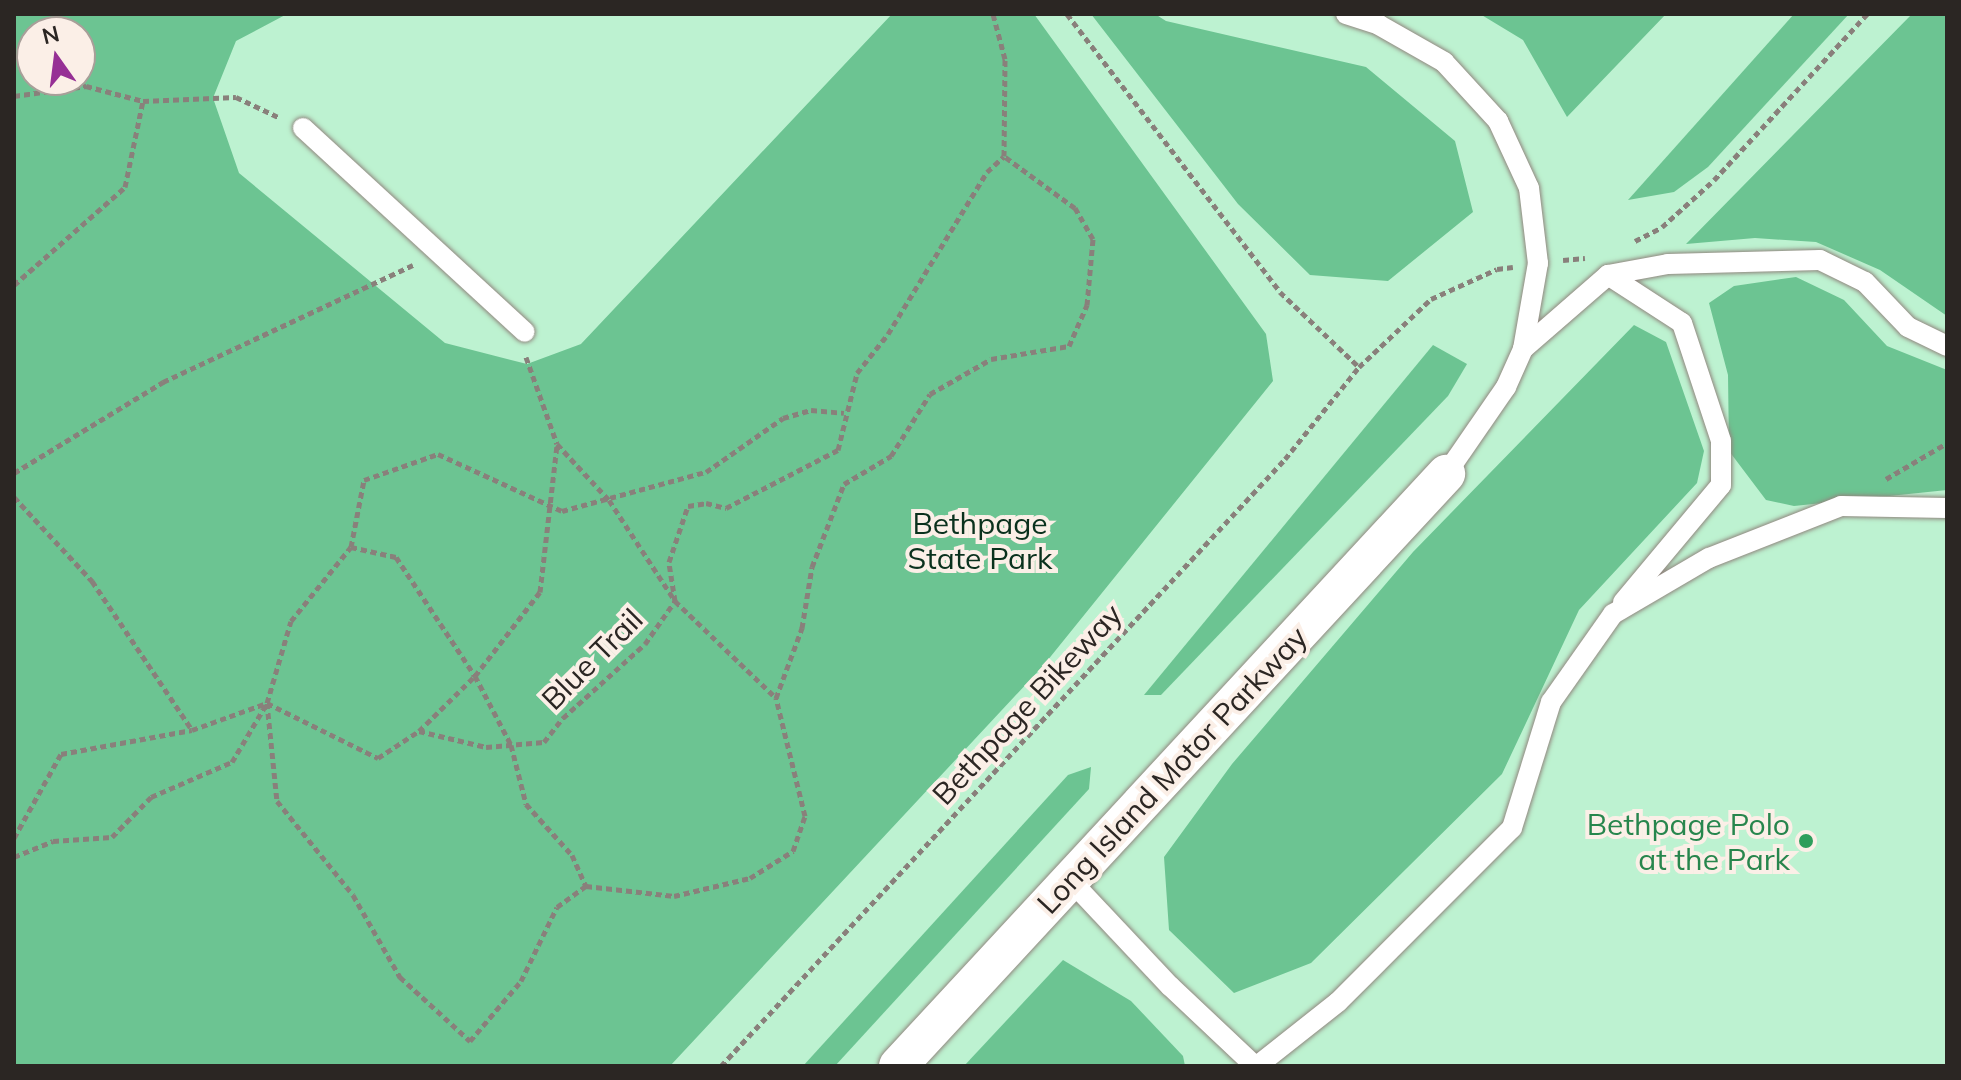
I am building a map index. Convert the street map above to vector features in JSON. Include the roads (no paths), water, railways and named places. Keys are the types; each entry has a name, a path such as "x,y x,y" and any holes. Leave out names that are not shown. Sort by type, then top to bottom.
{"street":[{"name":"Long Island Motor Parkway","path":"898,1066 1446,474"}],"lane":[{"path":"1346,14 1379,25 1444,62 1498,121 1529,188 1538,263 1523,349 1506,387 1446,474"},
{"path":"303,128 439,253 524,340"},
{"path":"1523,349 1608,275 1668,264 1820,260 1865,282 1908,327 1947,346"},
{"path":"1070,880 1170,986 1256,1066 1338,1002 1512,828 1551,702 1613,614 1721,485 1721,441 1682,323 1608,275"},
{"path":"1613,614 1709,558 1841,506 1947,508"}],"place":[{"name":"Bethpage Polo at the Park","path":"1806,841"}],"park label":[{"name":"Bethpage State Park","path":"980,540"}]}
